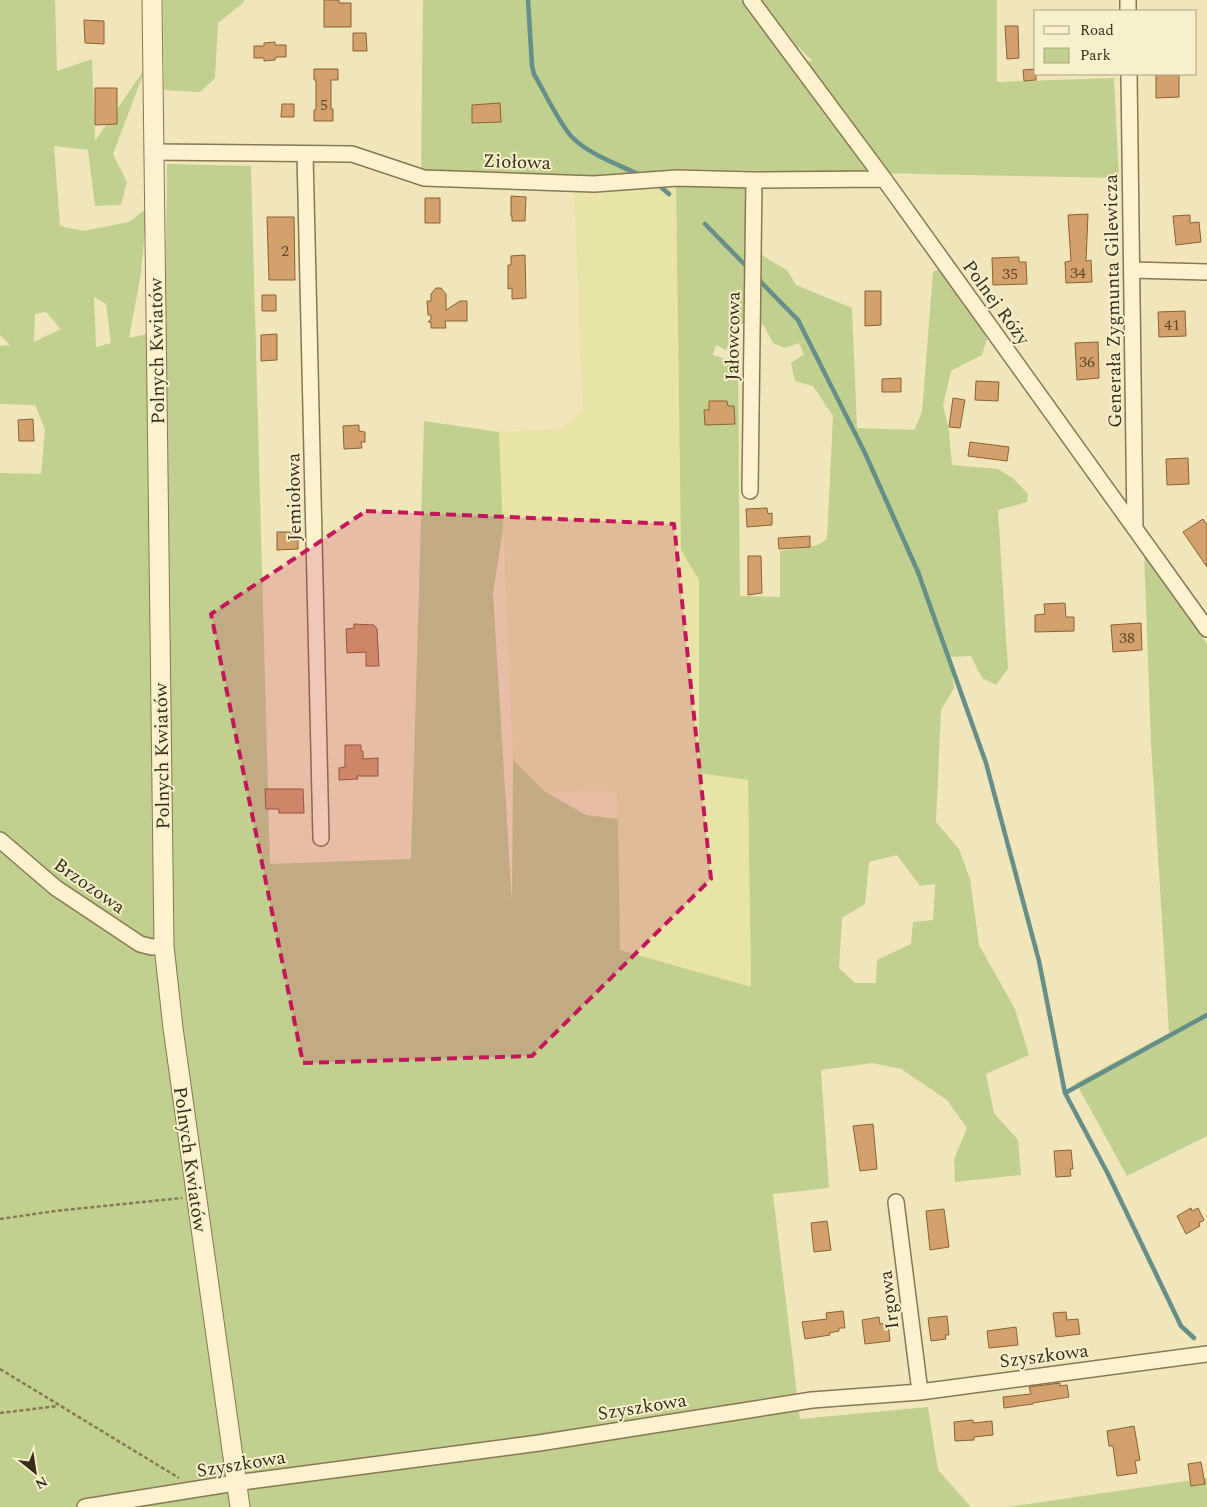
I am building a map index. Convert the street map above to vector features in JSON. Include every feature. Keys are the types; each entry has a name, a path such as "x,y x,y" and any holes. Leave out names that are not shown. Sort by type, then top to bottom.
{"street":[{"name":"Polnych Kwiatów","path":"152,0 164,946 172,1028 240,1507"},
{"name":"Polnej Róży","path":"750,0 884,179 1207,629"},
{"name":"Generała Zygmunta Gilewicza","path":"1129,75 1135,528"},
{"name":"Ziołowa","path":"153,152 352,154 424,178 594,184 677,178 754,180 884,179"},
{"name":"Jemiołowa","path":"305,154 321,838"},
{"name":"Jałowcowa","path":"750,491 754,180"},
{"path":"1132,270 1207,272"},
{"name":"Brzozowa","path":"0,840 56,888 140,944 152,947 164,946"},
{"name":"Irgowa","path":"896,1202 920,1392"},
{"name":"Szyszkowa","path":"85,1507 197,1490 235,1482 539,1443 812,1400 920,1392 1207,1354"}],"path":[{"path":"0,1219 55,1211 196,1196"},
{"path":"0,1369 197,1490"},
{"path":"0,1412 59,1406"}],"highlighted area":[{"path":"366,511 674,524 711,879 532,1056 303,1063 211,614"}],"shaded area":[{"path":"676,182 681,550 699,580 699,773 748,780 751,987 620,950 617,792 544,791 513,760 499,432 563,429 583,409 574,189"}],"green space":[{"path":"0,0 55,0 57,71 92,59 95,141 146,67 113,154 127,182 121,205 95,206 88,150 54,146 60,226 83,231 129,222 147,208 141,273 129,338 165,330 167,164 251,166 270,864 411,859 424,421 499,432 503,530 493,593 512,903 513,760 544,791 586,815 618,819 620,950 751,987 748,780 699,773 699,580 681,550 676,182 748,186 745,240 766,258 787,270 796,285 852,308 857,428 914,430 922,412 933,272 941,268 987,339 982,355 951,371 943,405 949,431 952,465 998,469 1014,479 1028,494 1027,502 998,510 1008,669 996,685 982,678 971,656 950,657 954,688 941,710 936,822 959,849 970,879 979,945 1015,1009 1029,1055 986,1074 994,1113 1018,1140 1021,1175 955,1182 954,1159 967,1128 947,1100 901,1069 872,1063 821,1070 829,1188 773,1194 800,1419 928,1407 938,1470 971,1507 0,1507 0,473 41,474 45,429 35,405 0,404 0,346 10,345 0,335","holes":["94,297 106,304 111,343 96,347","46,312 61,329 34,342 35,314","738,324 763,324 773,343 785,348 799,343 804,354 791,363 795,381 813,386 833,416 827,539 818,545 780,551 780,597 740,596 738,363 713,355 716,345 726,350","897,855 920,886 935,884 933,920 913,922 911,944 877,960 876,983 855,983 839,968 842,918 865,904 869,862"]},
{"path":"163,0 244,0 218,23 215,78 200,92 164,90"},
{"path":"423,0 742,0 789,63 813,61 796,45 762,0 997,0 997,82 1114,78 1119,178 678,169 598,178 421,171"},
{"path":"1144,551 1207,644 1207,1136 1127,1176 1076,1083 1169,1033 1151,743"},
{"path":"1207,1478 1207,1507 1007,1507"}],"building":[{"path":"324,0 339,0 339,3 351,3 351,27 324,27"},
{"path":"84,20 104,21 104,44 85,43"},
{"path":"1005,26 1018,26 1019,58 1007,59"},
{"path":"353,33 366,33 367,51 353,51"},
{"path":"275,42 275,45 286,45 286,57 276,57 275,60 264,61 264,58 254,58 254,46 264,46 264,43"},
{"path":"314,69 338,69 338,80 331,80 333,121 314,121 316,80 314,80"},
{"path":"1034,69 1036,80 1024,81 1023,70"},
{"path":"1156,75 1179,75 1179,97 1156,98"},
{"path":"95,88 117,88 117,124 95,125"},
{"path":"500,103 501,122 472,123 472,105"},
{"path":"282,104 294,104 294,117 281,117"},
{"path":"511,196 526,197 525,221 512,221"},
{"path":"425,198 440,198 440,223 425,223"},
{"path":"1088,214 1086,261 1091,260 1092,282 1066,283 1065,262 1071,261 1068,215"},
{"path":"1190,215 1190,223 1199,222 1201,242 1176,245 1173,216"},
{"path":"267,217 294,217 295,280 269,280"},
{"path":"525,255 526,298 512,299 512,288 508,289 508,265 511,265 511,256"},
{"path":"1019,257 1019,262 1026,262 1027,284 993,285 992,258"},
{"path":"436,288 441,288 446,294 446,310 460,301 467,301 467,321 445,321 446,328 431,328 431,322 428,322 431,319 431,315 428,315 427,301 431,301 431,294"},
{"path":"865,291 881,291 881,325 865,326"},
{"path":"262,295 276,295 276,311 262,311"},
{"path":"1185,311 1186,336 1159,337 1158,312"},
{"path":"277,334 277,360 261,361 261,335"},
{"path":"1098,342 1099,378 1077,380 1075,343"},
{"path":"901,378 901,392 882,392 882,379"},
{"path":"976,381 999,382 998,401 975,400"},
{"path":"953,398 965,400 960,428 949,427"},
{"path":"709,401 727,401 728,406 734,406 735,424 705,425 704,410 709,410"},
{"path":"33,419 34,441 19,441 18,420"},
{"path":"359,425 359,431 365,432 365,442 361,442 362,448 344,449 343,426"},
{"path":"970,442 1009,447 1007,461 968,456"},
{"path":"1188,458 1189,484 1167,485 1166,459"},
{"path":"767,508 768,514 772,513 772,525 747,527 746,509"},
{"path":"1203,519 1207,525 1207,567 1183,532"},
{"path":"277,532 298,532 298,549 277,550"},
{"path":"810,536 810,547 779,549 778,538"},
{"path":"748,556 761,556 762,593 748,595"},
{"path":"1065,603 1066,617 1074,617 1074,631 1035,632 1035,615 1045,614 1044,604"},
{"path":"1141,623 1142,650 1113,652 1111,625"},
{"path":"354,624 374,625 377,629 379,666 366,666 366,652 347,653 346,629 354,628"},
{"path":"345,745 361,745 363,759 378,758 378,776 357,776 358,779 339,780 339,768 345,767"},
{"path":"265,789 303,789 304,813 279,813 279,809 266,809"},
{"path":"873,1124 877,1169 860,1171 853,1126"},
{"path":"1071,1150 1073,1169 1070,1169 1071,1176 1056,1177 1054,1151"},
{"path":"1191,1208 1192,1211 1198,1208 1204,1220 1199,1223 1200,1226 1186,1234 1177,1216"},
{"path":"944,1209 949,1247 930,1250 926,1211"},
{"path":"827,1221 831,1250 814,1252 811,1223"},
{"path":"843,1311 845,1328 839,1328 839,1331 829,1333 830,1335 805,1339 802,1322 827,1319 826,1313"},
{"path":"1066,1312 1067,1320 1078,1319 1080,1334 1056,1337 1053,1313"},
{"path":"947,1316 949,1335 945,1335 946,1339 931,1341 928,1318"},
{"path":"879,1317 880,1324 888,1323 890,1341 865,1344 862,1320"},
{"path":"1016,1327 1018,1345 989,1348 987,1331"},
{"path":"1060,1383 1060,1386 1067,1385 1069,1397 1004,1408 1003,1397 1031,1394 1029,1387"},
{"path":"973,1420 973,1423 992,1421 993,1435 974,1437 974,1440 955,1441 954,1422"},
{"path":"1134,1426 1140,1460 1135,1461 1137,1473 1117,1476 1113,1446 1109,1446 1107,1431"},
{"path":"1201,1462 1205,1484 1191,1486 1188,1464"}],"waterway":[{"path":"528,0 534,74 562,124 572,137 586,149 640,175"},
{"path":"661,187 669,194"},
{"path":"705,224 749,269"},
{"path":"757,278 798,320 865,453 918,572 986,763 1039,961 1065,1093"},
{"path":"1194,1338 1181,1326 1108,1174 1065,1093 1207,1015"}]}
